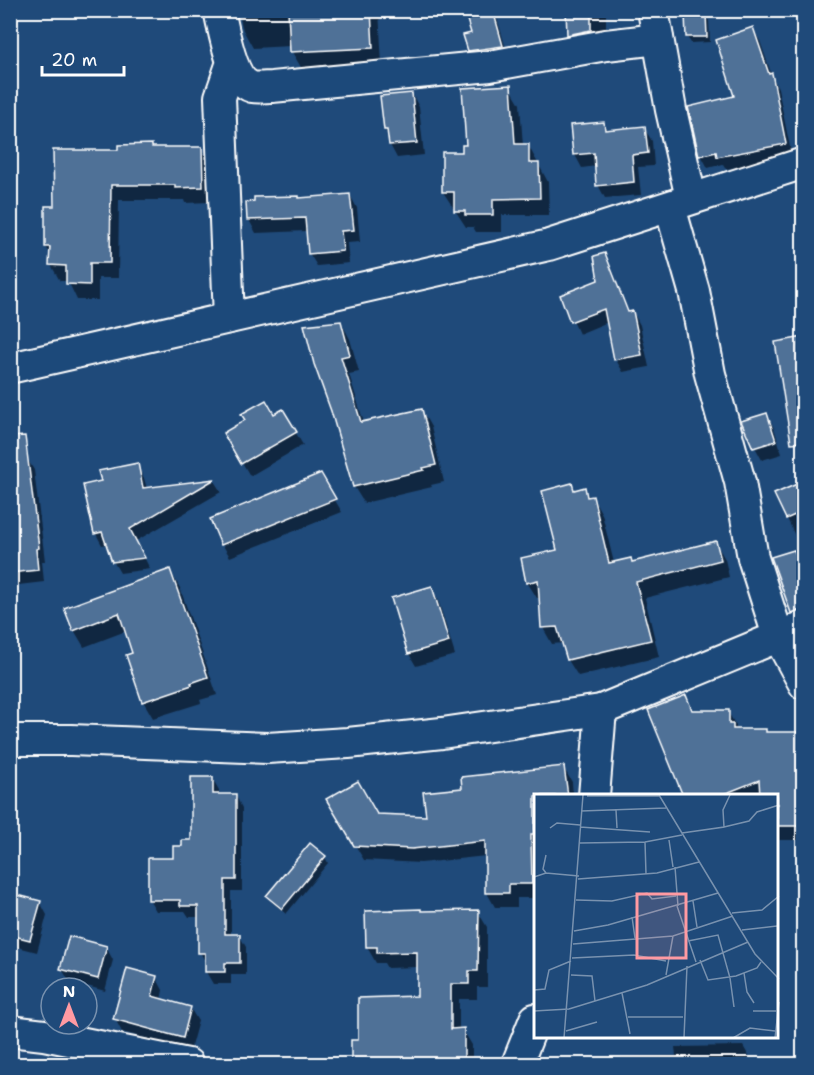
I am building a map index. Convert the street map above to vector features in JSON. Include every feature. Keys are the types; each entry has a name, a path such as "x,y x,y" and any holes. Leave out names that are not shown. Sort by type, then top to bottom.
{"street":[{"path":"219,10 236,74"},
{"path":"229,318 220,97 230,68 252,87 272,87 490,66 606,45 656,25 671,110 694,291 710,374 741,482 753,558 791,631 804,684"},
{"path":"10,368 549,245 804,163"},
{"path":"10,740 71,740 267,748 348,743 430,734 601,710 791,631"},
{"path":"594,794 601,710"},
{"path":"517,1065 534,1022"},
{"path":"10,1031 44,1035 188,1065"}],"building":[{"path":"288,10 371,10 373,48 290,52"},
{"path":"464,10 493,10 503,46 468,51 463,35 471,33"},
{"path":"566,10 591,10 591,30 567,35"},
{"path":"706,13 707,37 686,37 685,14"},
{"path":"753,27 769,74 772,73 786,144 717,157 716,152 699,156 688,107 734,96 716,40"},
{"path":"511,85 515,144 529,144 529,163 539,163 540,198 493,199 493,215 465,215 465,211 454,211 454,192 442,192 442,152 462,152 462,145 466,145 462,88"},
{"path":"412,93 417,143 389,145 387,130 384,130 380,96"},
{"path":"604,122 605,130 645,126 648,153 632,155 634,182 596,186 594,153 573,155 570,125"},
{"path":"152,144 152,147 202,147 203,187 111,185 110,263 90,263 90,285 66,284 66,266 49,265 50,247 45,247 45,206 54,206 53,150 118,150 118,145"},
{"path":"350,194 354,230 341,231 343,251 308,254 305,218 247,220 246,202 254,201 254,197 299,196 299,198"},
{"path":"605,253 628,312 633,311 642,355 614,360 604,309 570,322 560,295 598,280 594,256"},
{"path":"341,321 350,355 341,357 361,422 422,409 436,465 353,487 304,325"},
{"path":"804,337 804,442 791,443 775,342"},
{"path":"266,400 274,414 283,409 297,432 241,464 223,433 245,420 241,414"},
{"path":"767,413 776,441 753,448 741,421"},
{"path":"25,436 39,548 36,549 38,570 10,573 10,437"},
{"path":"138,463 143,488 215,479 130,529 145,558 112,562 102,532 94,534 83,485 101,481 98,471"},
{"path":"321,473 336,499 221,545 210,519"},
{"path":"804,481 804,511 786,519 774,494"},
{"path":"572,483 574,490 585,487 587,497 593,496 609,563 631,558 632,562 716,541 721,560 636,582 651,640 567,660 557,627 541,628 538,580 526,583 521,558 557,550 542,491"},
{"path":"794,550 797,557 804,555 804,609 791,613 771,557"},
{"path":"170,569 208,677 191,683 192,685 142,702 126,655 132,653 119,613 73,631 64,608"},
{"path":"432,586 449,642 408,654 391,598"},
{"path":"686,695 692,710 729,710 729,724 733,724 733,729 801,732 801,743 804,743 804,826 778,826 778,794 760,794 759,780 724,794 682,794 648,710"},
{"path":"564,766 568,794 534,794 534,834 531,834 532,884 509,884 509,893 485,893 485,841 412,849 354,846 326,799 358,781 377,814 426,816 423,792 462,788 461,777"},
{"path":"191,777 213,777 213,794 236,794 236,880 225,880 225,934 240,934 240,963 225,963 225,972 205,972 205,953 198,953 198,906 180,906 180,900 148,900 148,858 173,858 173,846 182,846 182,840 191,840"},
{"path":"310,843 326,856 282,909 266,896"},
{"path":"10,893 41,901 30,940 10,935"},
{"path":"421,909 421,911 479,910 478,971 469,971 469,984 451,984 451,1029 464,1028 464,1064 351,1065 351,1040 358,1040 358,998 417,996 417,952 377,953 377,947 366,947 365,911 391,910 394,912 392,910"},
{"path":"69,936 107,946 99,976 87,976 60,969"},
{"path":"127,968 157,976 152,996 191,1007 183,1038 113,1019"}]}
